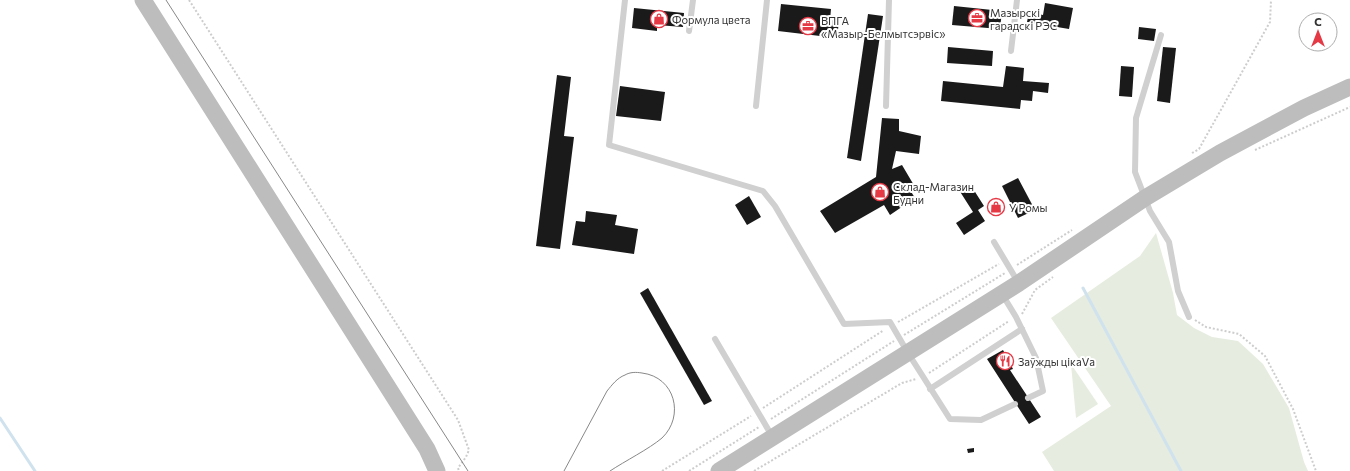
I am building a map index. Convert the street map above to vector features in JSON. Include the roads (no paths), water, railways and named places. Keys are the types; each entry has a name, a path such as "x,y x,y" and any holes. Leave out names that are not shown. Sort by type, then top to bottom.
{"main road":[{"path":"143,0 427,449 437,471"},
{"path":"719,471 908,354 1019,283 1145,198 1220,153 1304,108 1350,88"}],"lane":[{"path":"625,0 609,145 763,191 775,206 844,324 890,322 922,377 950,419 981,420 1015,404"},
{"path":"689,31 692,0"},
{"path":"756,106 767,0"},
{"path":"886,106 889,0"},
{"path":"1011,51 1017,0"},
{"path":"1161,35 1136,118 1135,172 1150,211 1169,242 1178,291 1189,316"},
{"path":"994,242 1019,283"},
{"path":"1001,294 1016,317 1036,358 1043,391 1028,398"},
{"path":"930,389 1022,329"},
{"path":"715,339 773,437"}],"waterway":[{"path":"1083,288 1181,471"},
{"path":"0,418 35,471"}],"tram line":[{"path":"166,0 468,471"},
{"path":"564,471 607,391 613,384 627,374 635,372 653,376 662,382 669,390 673,399 673,419 669,429 657,442 610,471"}],"place":[{"name":"Мазырскі гарадскі РЭС","path":"977,18"},
{"name":"Формула цвета","path":"659,19"},
{"name":"ВПГА «Мазыр-Белмытсэрвіс»","path":"808,26"},
{"name":"Склад-Магазин Будни","path":"880,192"},
{"name":"У Ромы","path":"996,207"},
{"name":"Заўжды цікаVа","path":"1005,361"}]}
